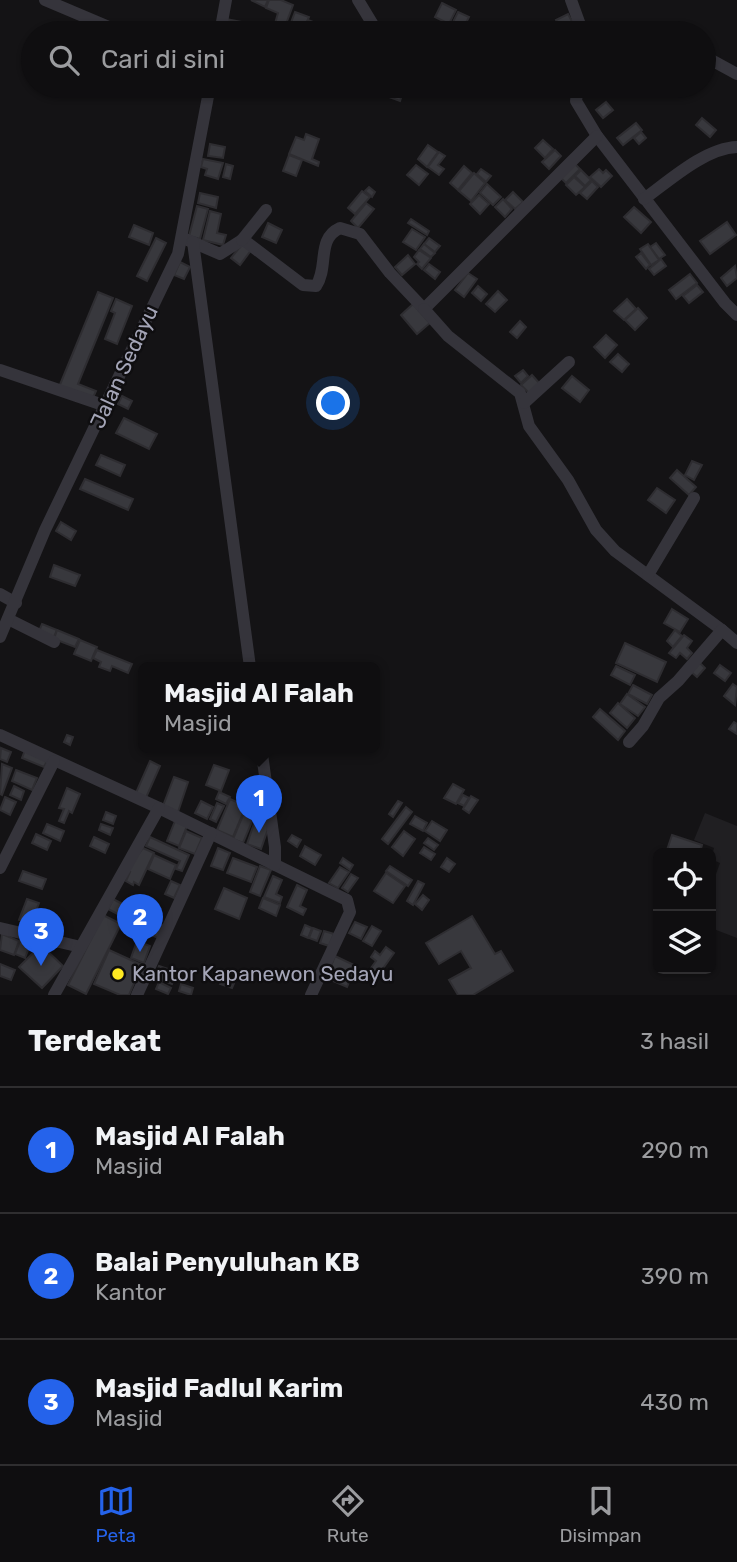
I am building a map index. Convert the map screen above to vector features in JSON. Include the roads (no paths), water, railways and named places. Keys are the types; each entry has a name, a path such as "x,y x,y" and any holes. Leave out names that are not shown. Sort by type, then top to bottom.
{"street":[{"path":"45,0 95,21"},
{"path":"222,21 226,0"},
{"path":"358,0 371,21"},
{"path":"571,0 579,21"},
{"path":"716,63 737,74"},
{"name":"Jalan Sedayu","path":"0,637 45,530 178,254 188,240 208,98"},
{"path":"576,98 597,136 725,303 737,314"},
{"path":"424,309 597,136"},
{"path":"644,199 710,154 737,147"},
{"path":"188,240 220,254 242,240 266,210"},
{"path":"242,240 250,243 303,285 311,287 316,286 321,278 329,236 341,228 360,234 390,273 448,336 520,393 529,426 568,480 596,530 615,551 737,643"},
{"path":"188,240 249,662"},
{"path":"524,403 569,362"},
{"path":"0,370 106,406"},
{"path":"648,575 694,498"},
{"path":"0,594 16,603"},
{"path":"8,620 54,642"},
{"path":"629,742 643,726 659,698 678,681 722,630"},
{"path":"0,735 159,808 347,900 350,912 311,995"},
{"path":"262,753 275,847 275,865"},
{"path":"0,868 54,761"},
{"path":"54,995 159,808"},
{"path":"137,995 211,833"},
{"path":"0,928 81,947"}],"place":[{"name":"Masjid Al Falah","path":"259,833"},
{"name":"Balai Penyuluhan KB","path":"140,952"},
{"name":"Masjid Fadlul Karim","path":"41,966"},
{"name":"Kantor Kapanewon Sedayu","path":"118,974"}]}
